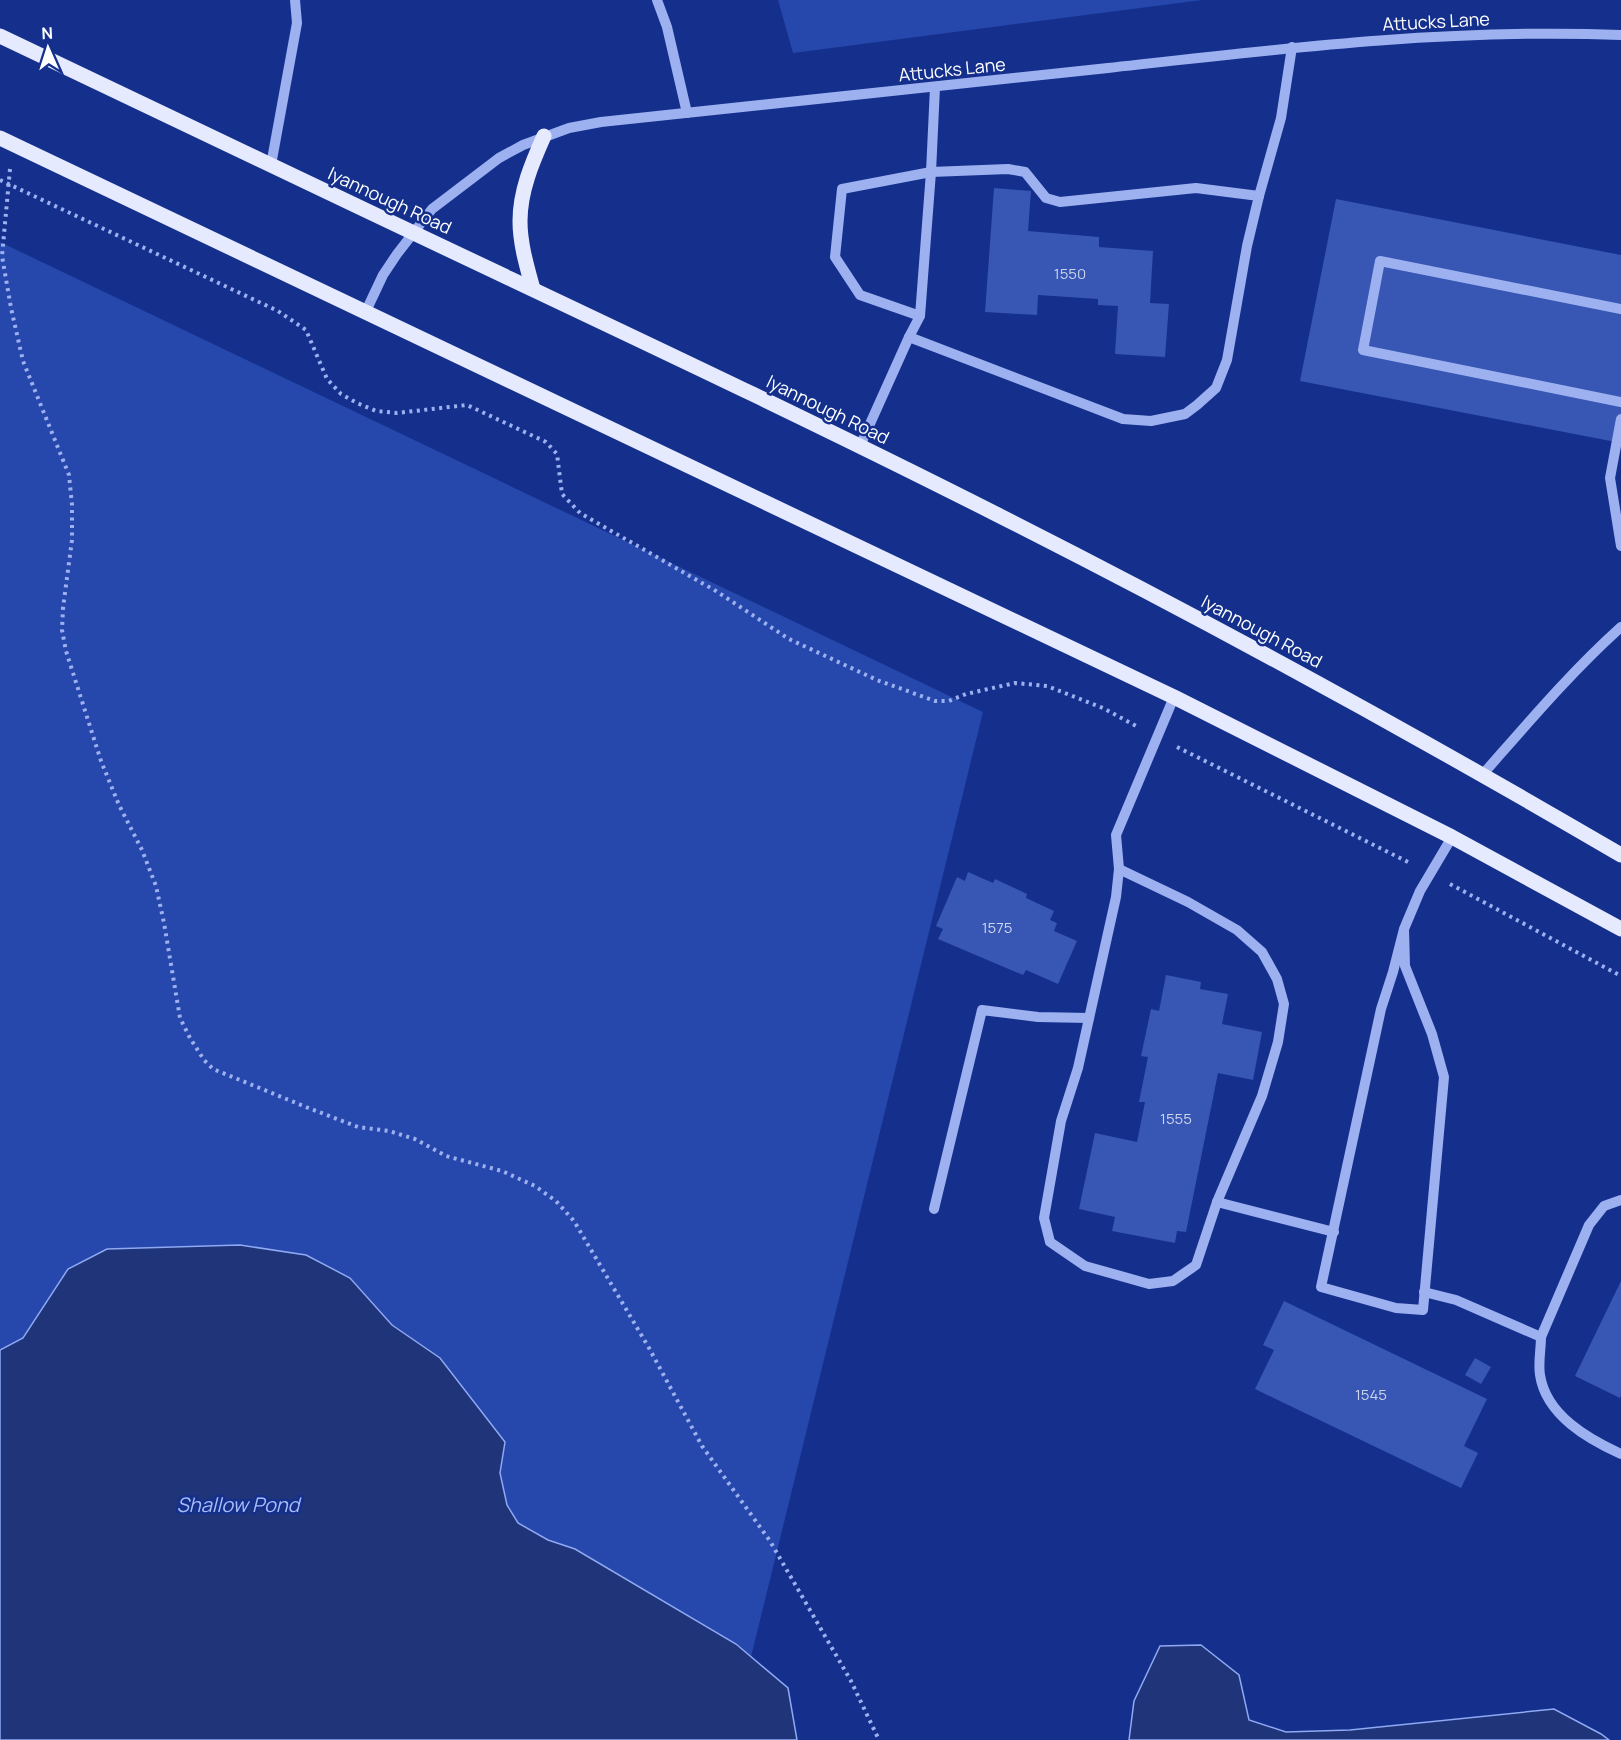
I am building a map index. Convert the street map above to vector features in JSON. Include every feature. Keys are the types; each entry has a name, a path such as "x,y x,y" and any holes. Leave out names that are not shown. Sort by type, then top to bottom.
{"main road":[{"name":"Iyannough Road","path":"0,36 860,446 1155,596 1310,678 1483,774 1621,855"},
{"path":"534,289 524,253 520,221 521,203 531,165 544,136"},
{"path":"6,141 1174,697 1452,837 1621,929"}],"street":[{"path":"271,165 297,23 295,0"},
{"path":"657,0 667,27 687,112"},
{"name":"Attucks Lane","path":"366,311 383,275 412,232 432,208 499,158 544,136 569,128 687,112 1292,47 1474,35 1532,33 1621,35"},
{"path":"909,337 1123,419 1151,421 1185,414 1216,388 1227,360 1247,246 1281,118 1292,47"},
{"path":"860,446 920,316 935,87"},
{"path":"920,316 860,295 835,257 842,189 931,172 1008,169 1025,171 1046,198 1060,202 1196,188 1259,196"},
{"path":"1621,309 1380,261 1363,350 1621,402"},
{"path":"1621,419 1610,478 1621,546"},
{"path":"1483,774 1561,684 1621,627"},
{"path":"1119,869 1188,902 1237,930 1262,952 1277,979 1284,1004 1278,1042 1263,1096 1217,1202 1196,1265 1173,1281 1149,1284 1085,1266 1050,1242 1044,1218 1061,1121 1078,1068 1116,897 1119,869 1116,835 1174,697"},
{"path":"1404,929 1405,966 1432,1034 1444,1077 1423,1310 1396,1308 1322,1287 1381,1009 1404,929 1420,891 1452,837"},
{"path":"934,1209 982,1010 1038,1017 1089,1018"},
{"path":"1621,1200 1604,1206 1588,1225 1541,1337 1540,1375 1548,1398 1570,1424 1595,1442 1621,1455"},
{"path":"1217,1202 1334,1232"},
{"path":"1425,1292 1456,1300 1541,1337"}],"path":[{"path":"6,141 9,184 2,256 11,308 23,361 69,475 72,540 62,630 66,651 101,761 156,886 180,1018 190,1038 204,1060 213,1069 358,1127 389,1131 415,1139 446,1156 502,1171 535,1185 556,1201 574,1221 649,1348 702,1446 770,1541 851,1681 879,1740"},
{"path":"0,180 278,311 306,330 327,379 341,394 357,403 376,411 397,413 467,405 546,442 557,453 562,494 580,513 716,591 789,639 877,680 935,701 949,701 966,694 1016,683 1047,686 1103,708 1156,737 1431,874 1621,976"}],"shaded area":[{"path":"778,0 1202,0 793,53"},
{"path":"0,242 983,712 751,1657 736,1644 575,1549 548,1540 518,1523 507,1505 500,1473 504,1442 440,1358 392,1325 350,1278 23,1338 0,1350"}],"water":[{"name":"Shallow Pond","path":"240,1245 306,1255 350,1278 392,1325 440,1358 505,1442 500,1473 507,1505 518,1523 548,1540 575,1549 736,1644 788,1688 797,1740 0,1740 0,1350 23,1338 68,1269 107,1249"},
{"path":"1201,1645 1239,1675 1249,1720 1286,1732 1350,1730 1554,1709 1609,1740 1129,1740 1134,1701 1160,1646"}],"building":[{"path":"994,188 1031,191 1028,231 1099,237 1099,247 1153,251 1150,303 1169,304 1165,357 1115,354 1118,306 1098,305 1098,299 1038,295 1037,315 985,312"},
{"path":"1336,199 1621,255 1621,443 1300,381"},
{"path":"968,872 993,883 995,879 1027,894 1026,898 1054,911 1050,920 1057,923 1054,931 1077,941 1058,984 1026,970 1023,975 938,939 943,929 936,926 957,877 965,881"},
{"path":"1166,975 1201,982 1200,989 1228,994 1222,1024 1262,1032 1253,1080 1218,1073 1186,1232 1177,1231 1175,1243 1112,1231 1115,1217 1079,1209 1095,1133 1137,1142 1145,1102 1139,1102 1148,1057 1141,1056 1151,1009 1159,1011"},
{"path":"1621,1281 1621,1396 1620,1398 1575,1376"},
{"path":"1284,1301 1487,1399 1464,1446 1478,1453 1461,1488 1255,1389 1274,1350 1263,1345"},
{"path":"1475,1358 1491,1367 1481,1384 1465,1375"}]}
